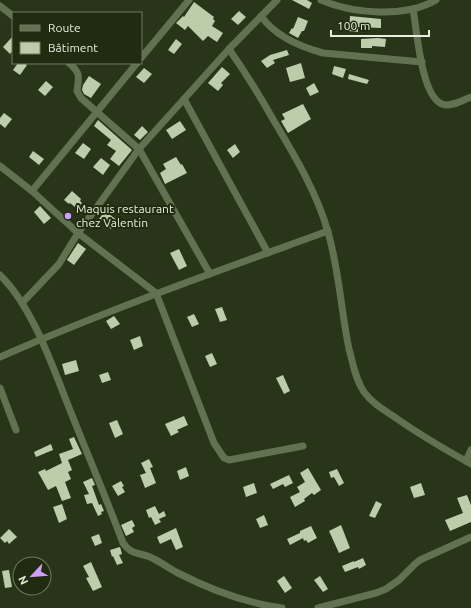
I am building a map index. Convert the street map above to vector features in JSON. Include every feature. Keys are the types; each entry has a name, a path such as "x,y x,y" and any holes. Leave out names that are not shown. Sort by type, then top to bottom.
{"street":[{"path":"142,57 189,0"},
{"path":"22,303 59,264 78,233 139,149 229,49 277,0"},
{"path":"321,0 343,8 361,12 413,9 436,0"},
{"path":"0,6 12,15"},
{"path":"413,9 428,88 436,100 442,105 449,105 471,97"},
{"path":"261,16 267,25 276,32 312,50 323,53 422,62"},
{"path":"229,49 245,71 287,142 309,184 328,231 334,254 352,360 358,381 363,391 375,404 409,427 468,463 471,450"},
{"path":"70,64 78,72 80,78 77,91 78,94 139,149 210,274"},
{"path":"32,191 136,64"},
{"path":"184,99 268,253"},
{"path":"0,166 32,191 78,233 156,293 211,436 219,452 224,458 229,460 303,446"},
{"path":"0,357 156,293 328,231"},
{"path":"0,274 22,303 41,339 123,543 127,548 131,552 155,559 178,574 217,591 252,603 282,608"},
{"path":"0,388 16,430"},
{"path":"318,608 386,589 399,580 420,560 471,537"}],"building":[{"path":"292,0 307,0 312,3 309,9"},
{"path":"194,2 214,17 213,19 215,21 212,26 223,33 217,42 208,36 203,41 188,26 185,30 176,23 183,16 184,17"},
{"path":"239,11 246,17 238,25 231,19"},
{"path":"350,16 381,19 381,28 358,27 358,32 349,31"},
{"path":"298,17 308,21 304,31 302,31 298,38 289,33 292,28 293,29"},
{"path":"12,37 12,51 10,54 3,47"},
{"path":"176,39 182,44 174,54 168,50"},
{"path":"361,39 386,39 385,47 372,46 372,48 361,48"},
{"path":"287,50 289,55 273,60 275,63 267,68 261,61 270,55"},
{"path":"301,63 305,78 290,82 286,68"},
{"path":"17,64 27,65 20,75 13,70"},
{"path":"334,66 346,69 343,78 332,74"},
{"path":"222,67 230,74 221,83 223,85 218,91 208,83"},
{"path":"144,68 152,74 144,83 136,77"},
{"path":"349,74 369,80 367,84 348,79"},
{"path":"89,76 101,84 91,98 84,94 82,90 83,85"},
{"path":"46,81 53,87 45,96 38,90"},
{"path":"314,83 319,92 310,96 306,88"},
{"path":"303,104 311,119 288,133 281,121 285,119 282,114"},
{"path":"4,113 12,119 5,128 0,124 0,118"},
{"path":"98,120 132,150 119,166 110,159 116,151 107,145 111,140 94,126"},
{"path":"180,121 186,130 172,139 166,130"},
{"path":"142,126 148,132 140,140 134,135"},
{"path":"83,143 91,149 84,159 75,153"},
{"path":"235,144 240,152 233,158 227,150"},
{"path":"33,151 44,159 39,165 29,157"},
{"path":"176,157 187,173 165,184 160,173 166,169 163,164"},
{"path":"101,158 110,165 103,175 93,167"},
{"path":"72,191 81,199 80,201 82,203 78,207 76,205 75,207 70,203 69,204 64,200"},
{"path":"40,206 51,218 44,224 34,212"},
{"path":"105,211 118,221 111,229 99,219"},
{"path":"78,243 86,249 74,265 67,260"},
{"path":"179,249 187,266 179,270 170,253"},
{"path":"222,307 227,320 220,322 215,309"},
{"path":"194,314 199,324 192,327 187,317"},
{"path":"114,316 120,324 111,329 106,321"},
{"path":"140,336 143,346 134,350 130,340"},
{"path":"212,353 217,364 210,367 205,356"},
{"path":"76,360 79,371 65,375 62,364"},
{"path":"108,372 111,380 102,383 99,375"},
{"path":"283,375 290,391 284,394 276,378"},
{"path":"184,416 188,425 177,430 179,432 171,436 165,424"},
{"path":"117,420 123,434 115,438 109,423"},
{"path":"74,437 82,454 68,460 72,470 68,472 71,479 65,482 71,498 62,501 56,486 48,490 38,472 45,469 46,471 62,463 59,454 73,449 69,439"},
{"path":"51,444 53,450 36,457 34,452"},
{"path":"149,459 153,467 150,468 156,483 145,488 140,475 146,473 141,463"},
{"path":"186,467 189,476 180,480 177,471"},
{"path":"308,468 321,490 314,495 312,493 304,499 305,501 295,507 290,497 300,492 297,487 305,482 300,473"},
{"path":"337,469 344,483 339,486 334,477 331,478 329,472"},
{"path":"289,475 293,483 285,487 283,484 273,489 270,484"},
{"path":"92,478 95,485 92,486 99,505 101,504 104,511 98,516 92,503 87,504 84,495 89,494 83,482"},
{"path":"121,481 125,492 118,496 112,486"},
{"path":"254,483 257,493 246,497 243,487"},
{"path":"421,483 425,495 414,498 410,487"},
{"path":"467,495 471,505 471,522 450,531 445,520 463,513 457,498"},
{"path":"376,501 382,504 375,518 369,516"},
{"path":"62,504 67,519 59,523 53,507"},
{"path":"155,506 159,514 164,511 166,516 159,519 161,522 155,525 151,517 149,518 146,510"},
{"path":"264,515 268,525 260,528 256,519"},
{"path":"132,520 135,526 132,528 134,532 126,536 121,525"},
{"path":"341,525 350,548 339,553 329,531"},
{"path":"311,526 317,538 308,543 306,540 304,541 303,538 290,545 287,539"},
{"path":"176,528 183,547 176,550 171,539 160,544 157,537"},
{"path":"9,529 17,537 9,544 7,541 5,543 0,538"},
{"path":"99,534 102,543 95,546 91,537"},
{"path":"120,547 122,554 119,555 123,563 117,565 110,550"},
{"path":"363,558 366,565 359,569 358,567 345,572 342,566"},
{"path":"91,562 102,587 93,591 86,578 89,577 83,566"},
{"path":"9,570 12,587 5,588 2,571"},
{"path":"284,576 292,588 285,593 277,581"},
{"path":"320,576 328,589 323,592 314,580"}],"place":[{"name":"Maquis restaurant chez Valentin","path":"68,216"}]}
